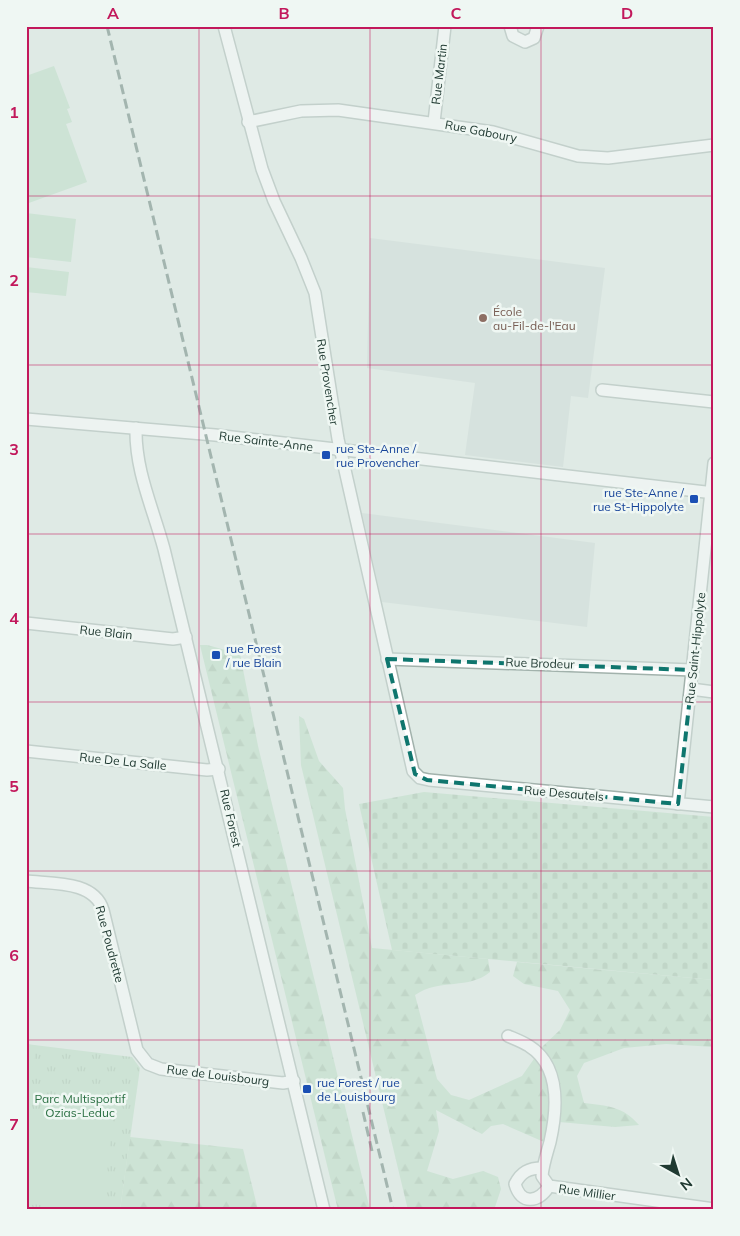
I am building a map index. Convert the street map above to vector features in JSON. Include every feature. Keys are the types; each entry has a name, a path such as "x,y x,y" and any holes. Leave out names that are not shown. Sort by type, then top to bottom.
{"street":[{"name":"Rue Provencher","path":"224,26 248,122 268,187 312,285 340,450 410,762 415,774"},
{"name":"Rue Martin","path":"434,122 445,26"},
{"path":"510,26 513,36 525,42 534,38 538,26"},
{"name":"Rue Gaboury","path":"248,122 301,111 338,110 434,122 516,137 590,158 608,158 714,145"},
{"path":"602,390 714,402"},
{"name":"Rue Sainte-Anne","path":"26,419 136,428 340,450 712,493"},
{"name":"Rue Forest","path":"136,428 139,471 159,528 219,768 324,1210"},
{"name":"Rue Saint-Hippolyte","path":"678,804 714,463"},
{"name":"Rue Blain","path":"26,623 173,639 186,637"},
{"name":"Rue Brodeur","path":"387,659 693,670"},
{"path":"691,689 714,692"},
{"name":"Rue De La Salle","path":"26,751 207,770 219,768"},
{"name":"Rue Desautels","path":"415,774 429,780 714,807"},
{"name":"Rue Poudrette","path":"26,881 85,890 100,903 136,1044 144,1061"},
{"path":"508,1036 530,1046 543,1060 555,1093 554,1122 542,1168"},
{"name":"Rue de Louisbourg","path":"144,1061 154,1067 169,1070 283,1083 294,1081"},
{"name":"Rue Millier","path":"549,1186 539,1197 531,1200 524,1199 517,1192 515,1184 524,1172 533,1168 542,1168 542,1176 549,1186 714,1209"}],"highlighted area":[{"path":"387,659 693,670 678,804 427,780 415,774"}],"shaded area":[{"name":"École au-Fil-de-l'Eau","path":"370,238 605,268 588,398 571,396 563,467 465,455 475,383 367,368"},
{"path":"362,513 595,543 587,627 382,602"}],"green space":[{"path":"54,66 70,108 67,109 72,122 66,124 87,182 26,204 26,76"},
{"path":"26,213 76,219 71,262 26,257"},
{"path":"26,267 69,272 66,296 26,292"},
{"path":"200,645 207,645 240,654 258,746 370,1210 338,1210"},
{"path":"299,716 304,719 319,761 343,788 345,809 372,948 488,959 490,972 482,977 464,983 434,987 415,995 437,1079 451,1095 469,1100 522,1076 543,1046 560,1030 570,1010 558,991 524,984 513,976 517,962 714,980 714,1047 666,1044 624,1048 584,1063 577,1076 584,1103 621,1110 639,1125 615,1127 548,1121 544,1142 503,1124 491,1126 482,1134 436,1110 439,1131 427,1171 453,1179 483,1171 498,1177 501,1189 494,1210 408,1210 301,765"},
{"path":"424,792 714,817 714,980 392,950 359,804"},
{"name":"Parc Multisportif Ozias-Leduc","path":"26,1044 132,1057 140,1068 120,1210 26,1210"},
{"path":"26,1044 37,1046 26,1092"},
{"path":"94,1095 115,1098 103,1210 53,1210 53,1207 26,1203 26,1118 33,1112 58,1101"},
{"path":"130,1137 243,1149 258,1210 120,1210"}],"railway":[{"path":"107,26 393,1210"},
{"path":"363,1112 372,1151"}],"place":[{"name":"École au-Fil-de-l'Eau","path":"483,318"},
{"name":"rue Ste-Anne / rue Provencher","path":"326,455"},
{"name":"rue Ste-Anne / rue St-Hippolyte","path":"694,499"},
{"name":"rue Forest / rue Blain","path":"216,655"},
{"name":"rue Forest / rue de Louisbourg","path":"307,1089"}]}
